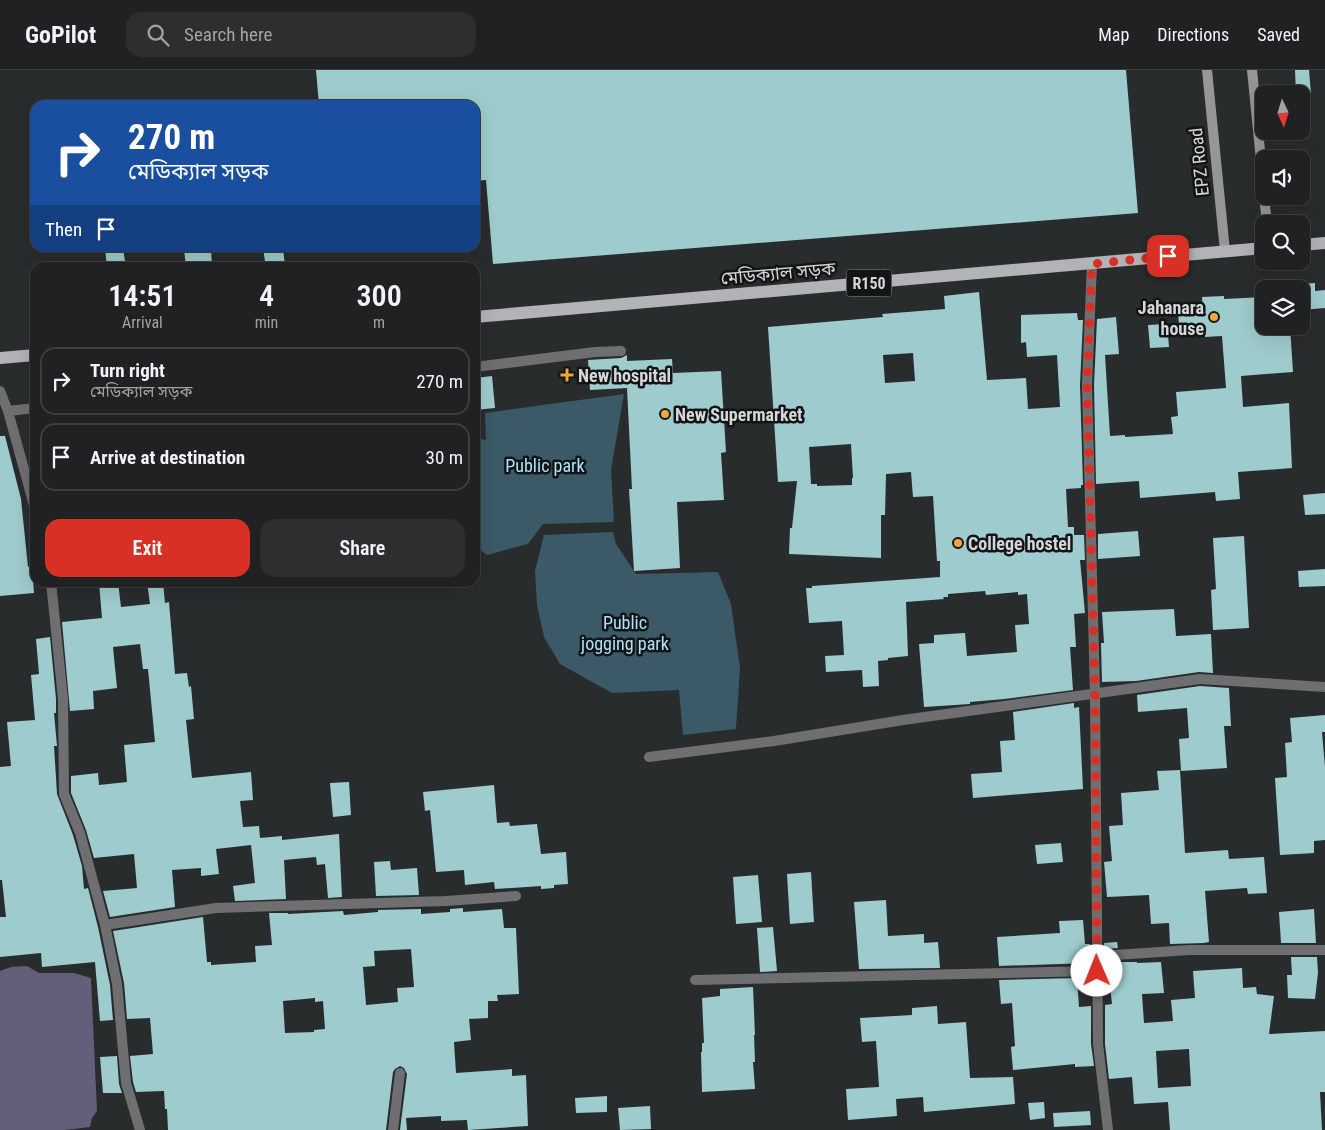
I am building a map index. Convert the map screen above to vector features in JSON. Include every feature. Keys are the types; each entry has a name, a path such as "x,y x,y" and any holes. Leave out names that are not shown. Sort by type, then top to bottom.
{"main road":[{"name":"EPZ Road","path":"1207,70 1224,251"},
{"path":"1252,70 1260,150"},
{"path":"1310,244 1325,243"},
{"name":"মেডিক্যাল সড়ক","path":"480,317 1255,249"},
{"path":"0,358 30,355"}],"street":[{"path":"1092,264 1087,384 1095,693 1098,1044 1108,1130"},
{"path":"480,366 621,350"},
{"path":"0,391 8,412 30,491"},
{"path":"8,412 30,409"},
{"path":"52,587 64,699 64,794 80,833 106,925 117,984 126,1083 140,1130"},
{"path":"649,757 774,741 903,720 1200,679 1325,687"},
{"path":"106,925 216,908 446,901 516,896"},
{"path":"1097,971 1101,956 1189,950 1325,950"},
{"path":"695,980 1097,971"},
{"path":"393,1130 400,1073"}],"green space":[{"name":"Public park","path":"624,394 611,470 614,522 543,524 528,544 487,555 480,550 480,439 486,440 485,413"},
{"name":"Public jogging park","path":"613,532 616,544 636,574 718,572 731,604 740,668 736,729 683,735 679,690 612,693 560,664 544,637 537,605 535,571 544,535"}],"shaded area":[{"path":"27,966 39,973 74,973 91,978 97,1111 92,1118 90,1127 64,1130 0,1130 0,971 11,967"}],"building":[{"path":"316,70 1126,70 1138,213 493,264 486,180 480,181 480,100 319,100"},
{"path":"1295,70 1309,70 1311,94 1310,85 1296,85"},
{"path":"105,252 124,252 125,262 106,262"},
{"path":"184,252 211,252 212,262 185,262"},
{"path":"264,252 283,252 285,262 265,262"},
{"path":"1310,283 1315,283 1315,291 1325,290 1325,308 1310,309"},
{"path":"979,292 987,380 1026,378 1028,409 1060,407 1057,355 1027,357 1026,342 1021,343 1021,315 1077,313 1078,320 1083,320 1080,385 1083,485 1081,485 1081,488 1066,489 1068,527 1074,527 1074,535 1084,535 1085,560 1080,560 1085,613 1074,614 1076,647 1070,647 1073,690 970,702 970,704 924,707 919,644 934,643 934,635 965,633 967,656 1017,652 1015,625 1029,624 1027,594 1018,595 1018,592 986,595 985,591 948,594 948,597 943,597 944,599 906,602 908,656 878,661 879,686 863,687 862,670 826,672 825,656 844,655 842,621 809,623 806,588 812,588 812,586 940,577 940,561 937,561 933,496 913,497 911,472 886,474 885,515 881,515 881,558 789,554 790,528 792,528 797,481 778,482 768,327 883,317 882,314 945,309 944,296","holes":["913,353 915,381 885,383 883,355","851,444 852,485 817,486 817,484 811,484 809,447"]},
{"path":"1224,296 1224,299 1255,297 1255,335 1291,335 1293,372 1241,376 1243,407 1289,403 1292,468 1238,472 1240,499 1216,501 1215,492 1140,498 1139,481 1096,484 1094,385 1097,319 1116,317 1119,354 1105,355 1110,436 1173,434 1171,417 1178,416 1176,392 1226,388 1222,336 1205,337 1204,324 1179,326 1178,312 1203,310 1202,297"},
{"path":"1167,324 1169,347 1150,348 1148,325"},
{"path":"627,355 627,361 672,359 673,373 721,371 726,452 721,453 724,500 677,502 680,568 634,571 629,489 632,489 627,388 590,390 588,360 621,358"},
{"path":"492,376 495,408 480,410 480,377"},
{"path":"0,436 5,436 21,499 28,567 30,566 30,587 34,587 34,593 0,596"},
{"path":"1325,493 1325,514 1305,515 1303,495"},
{"path":"1138,531 1140,556 1098,559 1098,534"},
{"path":"1244,536 1249,628 1213,630 1211,590 1216,589 1213,538"},
{"path":"1325,569 1325,586 1299,587 1298,571"},
{"path":"99,587 119,587 121,607 150,604 148,587 163,587 165,603 169,602 175,674 187,673 189,687 191,686 194,719 186,720 192,778 251,772 253,800 240,801 243,827 259,826 260,838 282,836 282,840 339,834 342,897 328,898 325,864 317,865 316,857 284,860 286,899 235,901 233,886 255,883 251,845 216,849 219,874 201,876 201,868 172,870 175,907 110,917 103,891 137,888 134,854 94,858 86,830 71,793 71,776 98,773 99,785 127,782 124,745 155,742 148,669 143,669 140,644 113,647 117,688 93,691 94,709 70,711 62,622 102,618"},
{"path":"1174,609 1176,636 1211,634 1213,673 1199,672 1136,681 1102,682 1101,643 1104,643 1102,612"},
{"path":"50,637 56,699 56,713 54,713 57,746 54,746 57,794 73,835 82,866 84,889 88,888 98,927 110,985 113,1020 100,1021 95,962 42,967 41,953 0,957 0,917 6,917 2,880 0,880 0,767 11,766 7,722 35,720 31,675 39,674 36,639"},
{"path":"1200,686 1229,688 1231,726 1224,726 1227,768 1181,771 1179,739 1189,738 1187,708 1138,712 1137,695"},
{"path":"1074,703 1074,708 1079,707 1083,789 973,798 971,774 1002,772 1000,741 1015,740 1013,712"},
{"path":"1325,715 1325,732 1322,732 1325,767 1325,840 1314,841 1314,853 1280,855 1275,778 1287,777 1285,743 1292,742 1290,718"},
{"path":"1180,770 1185,853 1228,850 1229,859 1264,857 1267,893 1248,894 1247,888 1205,891 1209,942 1204,943 1170,944 1169,923 1151,924 1149,895 1107,897 1104,862 1112,861 1109,826 1123,825 1121,793 1159,790 1157,771"},
{"path":"349,782 351,815 333,817 330,783"},
{"path":"494,785 497,823 509,822 510,826 537,824 541,854 566,852 568,884 554,885 554,888 541,889 541,886 495,889 494,882 465,885 464,870 436,872 430,810 425,811 423,792"},
{"path":"1061,843 1063,862 1037,864 1035,845"},
{"path":"390,861 391,870 417,868 419,895 376,896 374,862"},
{"path":"811,872 814,922 790,924 787,874"},
{"path":"758,875 762,922 736,924 733,877"},
{"path":"886,900 888,936 924,934 924,943 938,942 940,968 859,969 854,902"},
{"path":"463,908 463,912 502,909 504,928 516,928 519,994 497,995 498,1001 488,1001 488,1018 469,1019 471,1040 454,1042 456,1073 512,1069 512,1076 526,1075 528,1126 468,1130 467,1120 441,1121 441,1116 406,1118 407,1130 400,1130 407,1074 404,1068 400,1066 393,1072 386,1130 168,1130 164,1091 136,1092 130,1056 153,1054 150,1018 127,1019 124,983 113,931 203,917 207,962 211,962 211,965 256,962 255,946 272,945 269,913 288,914 343,911 344,915 378,912 378,910 421,909 421,914 450,912 450,909","holes":["411,949 414,987 397,988 398,1002 366,1005 363,967 375,966 374,951","315,998 315,1002 323,1001 325,1029 314,1030 314,1032 285,1033 283,1001"]},
{"path":"1314,909 1316,943 1281,943 1279,912"},
{"path":"1083,920 1085,944 1090,944 1090,963 999,966 997,937 1060,933 1059,921"},
{"path":"773,927 777,971 760,972 757,928"},
{"path":"1117,942 1118,948 1104,949 1104,943"},
{"path":"1291,957 1317,957 1318,973 1315,999 1288,998 1287,975 1292,975"},
{"path":"1161,962 1164,993 1142,994 1144,1023 1173,1021 1171,1000 1195,998 1193,971 1242,968 1243,988 1256,987 1257,994 1274,996 1269,1034 1325,1031 1325,1092 1320,1092 1322,1130 1170,1130 1168,1102 1134,1104 1132,1077 1109,1079 1105,1044 1105,1005 1112,1004 1109,976 1104,976 1106,963","holes":["1189,1049 1191,1086 1158,1088 1156,1051"]},
{"path":"1077,978 1079,1007 1091,1006 1091,1044 1094,1066 1075,1067 1075,1064 1013,1070 1011,1047 1015,1046 1012,1003 1001,1004 999,980"},
{"path":"753,987 755,1089 702,1092 701,1052 702,1043 704,1043 702,998 720,996 720,989"},
{"path":"937,1006 938,1024 966,1022 970,1078 1013,1077 1015,1104 924,1112 923,1097 896,1099 897,1116 848,1120 846,1089 879,1087 876,1041 862,1042 860,1018 912,1015 912,1008"},
{"path":"117,1056 119,1084 122,1093 103,1093 100,1057"},
{"path":"607,1096 607,1112 576,1113 575,1098"},
{"path":"1044,1102 1045,1118 1030,1120 1028,1103"},
{"path":"650,1106 651,1129 620,1130 618,1108"},
{"path":"1090,1111 1091,1125 1054,1127 1053,1113"}],"place":[{"name":"Jahanara house","path":"1214,317"},
{"name":"New hospital","path":"567,375"},
{"name":"New Supermarket","path":"665,414"},
{"name":"College hostel","path":"958,543"}],"route":[{"path":"1097,971 1095,693 1087,384 1092,264 1168,256"}]}
